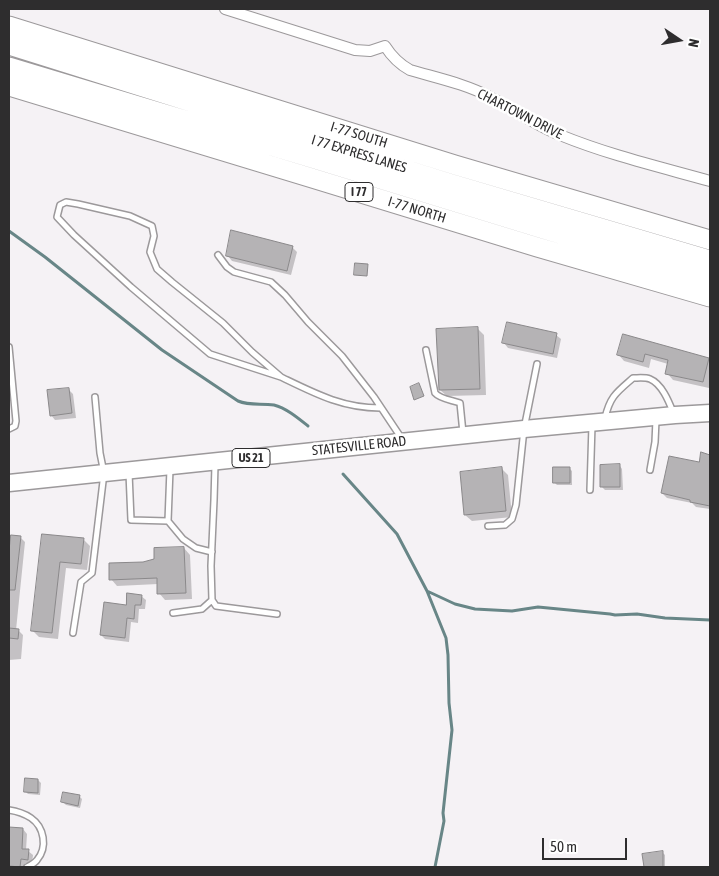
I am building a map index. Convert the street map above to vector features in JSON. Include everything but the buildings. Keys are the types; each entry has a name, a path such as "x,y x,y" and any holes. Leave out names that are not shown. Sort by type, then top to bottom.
{"highway":[{"name":"I-77 SOUTH","path":"9,26 410,151 710,240"},
{"name":"I 77 EXPRESS LANES","path":"9,45 539,210 710,260"},
{"name":"I 77 EXPRESS LANES","path":"9,67 534,227 710,278"},
{"name":"I-77 NORTH","path":"9,86 528,244 710,297"},
{"path":"264,125 410,151"}],"main road":[{"name":"STATESVILLE ROAD","path":"9,483 524,429 710,413"}],"street":[{"name":"CHARTOWN DRIVE","path":"225,9 356,50 370,51 386,46 396,61 404,66 479,91 559,135 608,152 710,181"}],"lane":[{"path":"281,376 252,352 223,323 157,268 150,252 154,236 152,226 130,216 78,204 66,202 60,205 57,217 74,235 131,287 210,354 281,376 314,393 342,404 380,408"},
{"path":"218,255 227,267 234,272 271,282 286,295 308,322 342,356 374,397 403,442"},
{"path":"9,347 16,421 15,426 9,429"},
{"path":"426,350 435,393 438,397 460,403 463,436"},
{"path":"488,526 505,525 512,519 516,506 524,429 536,364"},
{"path":"590,490 599,422 607,410 612,396 633,378 649,379 660,387 674,415"},
{"path":"73,633 82,582 92,573 104,473 100,453 95,397"},
{"path":"650,470 655,442 656,417"},
{"path":"215,462 212,600 216,606 277,614"},
{"path":"170,466 168,520 183,539 196,548 212,552"},
{"path":"129,471 131,520 168,520"},
{"path":"174,613 202,609 212,600"},
{"path":"9,810 32,818 42,834 43,846 37,861 27,867"}],"waterway":[{"path":"9,231 45,257 162,350 238,401 278,406 308,426"},
{"path":"343,474 397,534 427,591 446,638 452,730 443,813 444,821 435,867"},
{"path":"427,591 455,604 475,609 512,611 538,607 615,615 637,614 665,618 710,620"}]}
